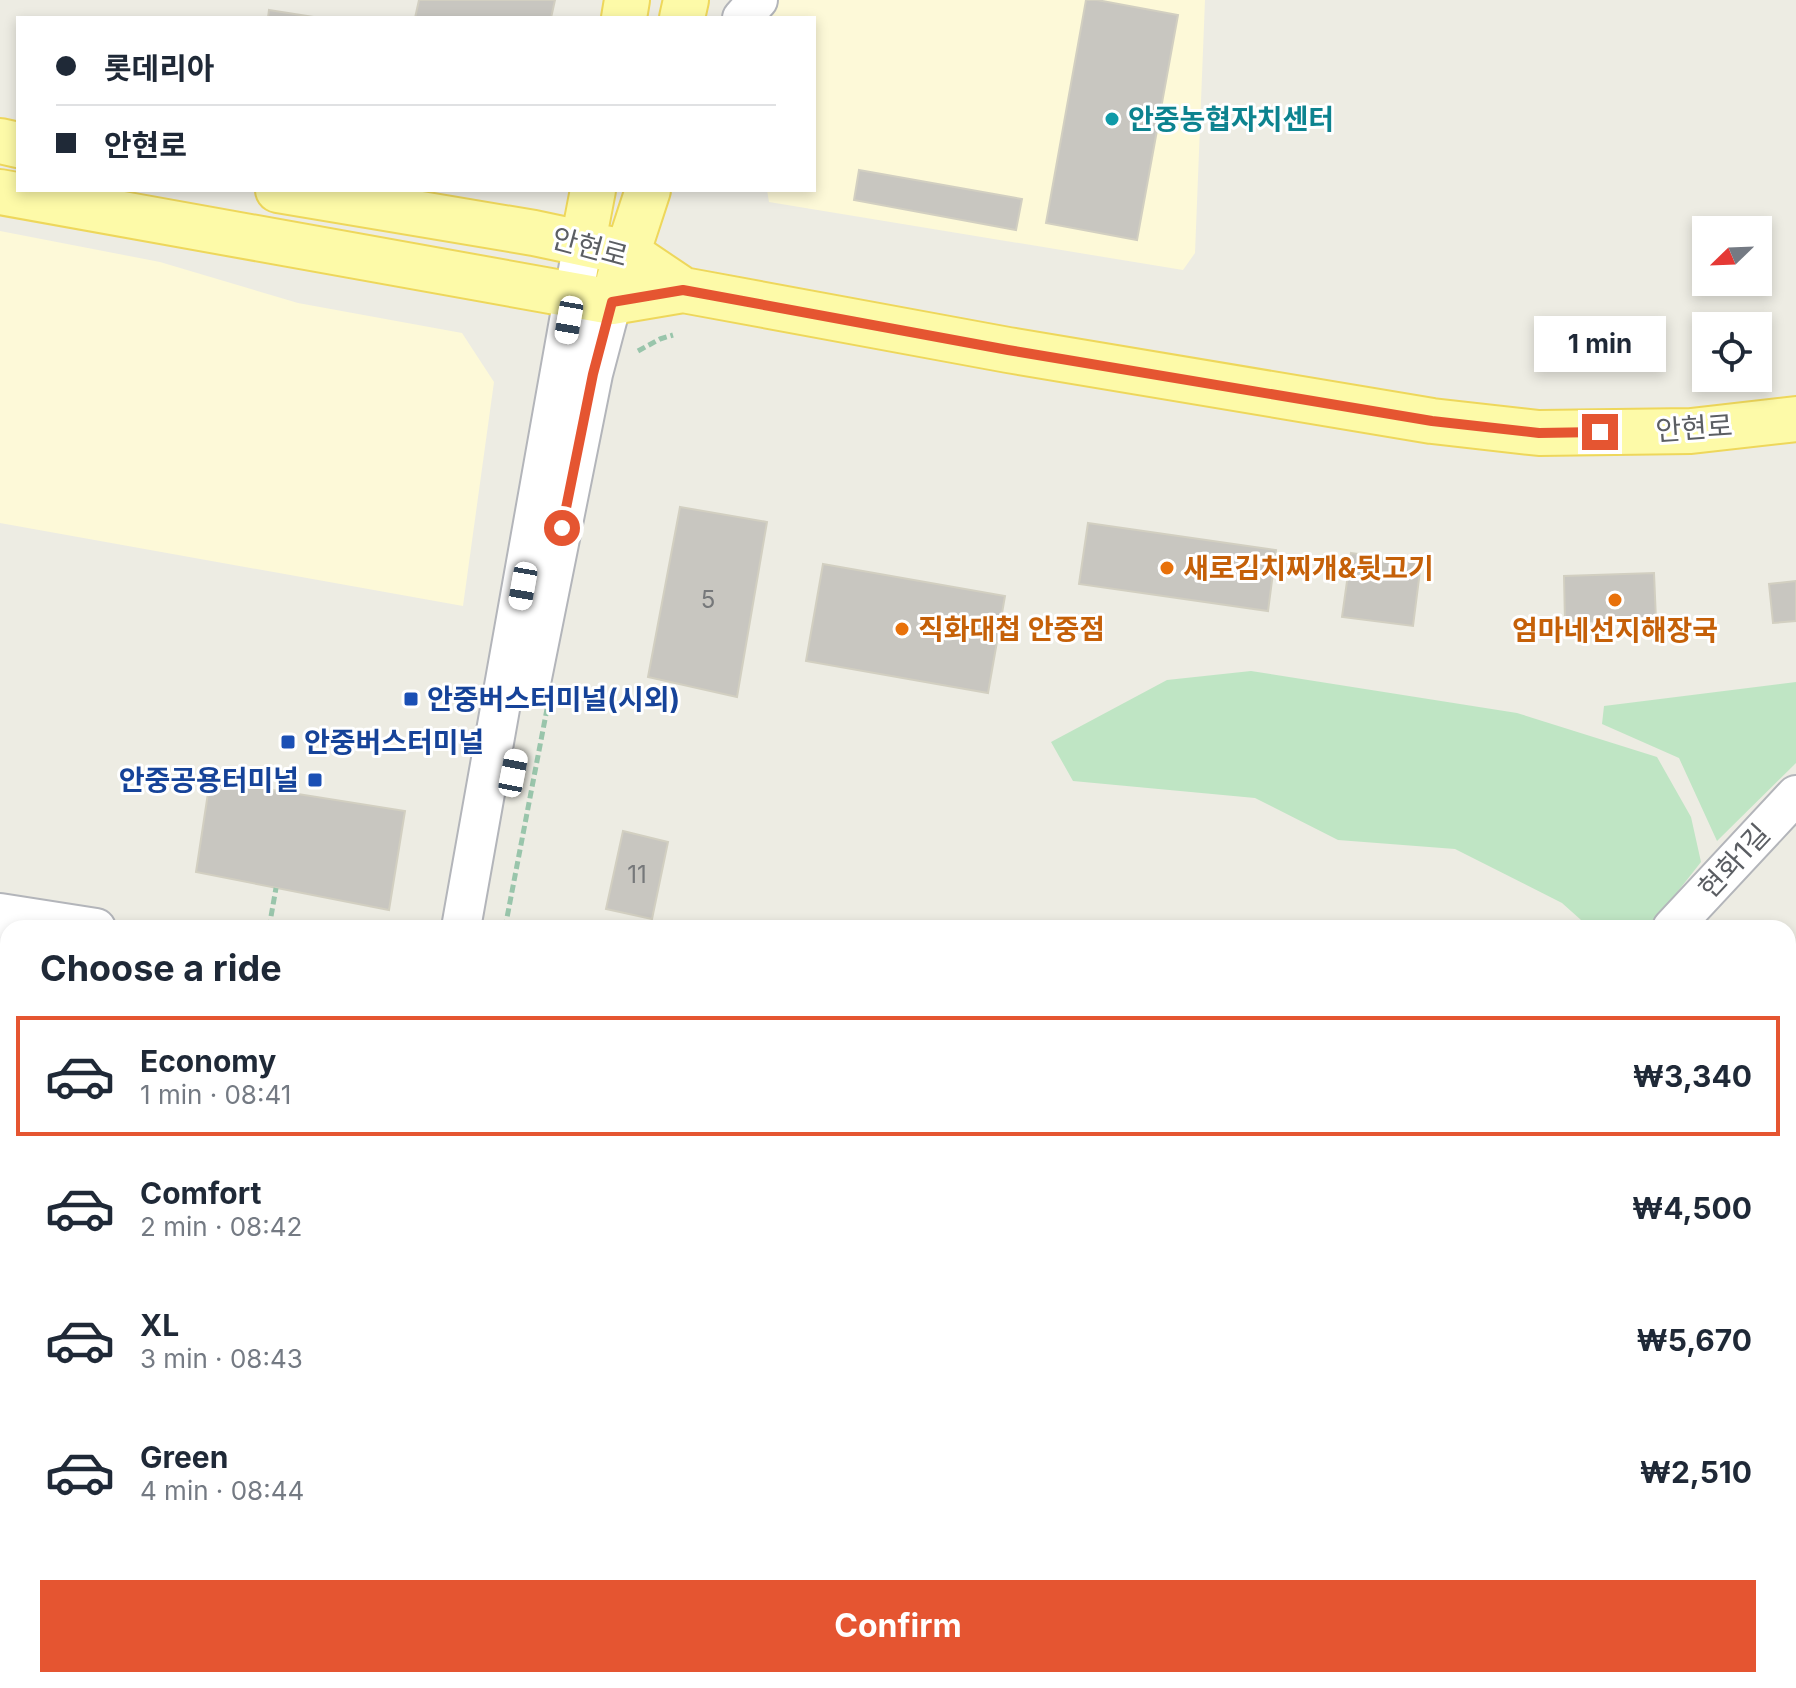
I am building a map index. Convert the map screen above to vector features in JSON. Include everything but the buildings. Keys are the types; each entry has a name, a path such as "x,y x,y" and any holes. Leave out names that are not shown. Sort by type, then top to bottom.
{"main road":[{"name":"안현로","path":"0,192 593,298 683,290 1008,350 1432,421 1539,433 1691,431 1796,419"},
{"name":"안현로","path":"290,192 583,242 628,253 683,290"},
{"path":"583,242 593,192"},
{"path":"593,298 628,253 647,192"}],"street":[{"path":"744,16 758,0"},
{"path":"484,920 593,374 593,298 583,242"},
{"path":"463,920 593,298"},
{"name":"현화1길","path":"1679,920 1796,795"},
{"path":"0,913 45,920"}],"path":[{"path":"270,920 276,888"}],"shaded area":[{"path":"755,0 1205,0 1195,253 1183,270 769,202 767,192 816,192 816,16 753,16"},
{"path":"0,231 160,262 298,303 462,333 494,382 463,606 0,523"}],"green space":[{"path":"1251,671 1517,713 1657,757 1691,817 1701,862 1655,920 1581,920 1562,903 1455,849 1338,840 1255,798 1073,781 1051,742 1167,680"},
{"path":"1796,682 1796,763 1717,841 1679,758 1602,724 1604,706"}],"place":[{"name":"안중농협자치센터","path":"1112,119"},
{"name":"새로김치찌개&뒷고기","path":"1167,568"},
{"name":"엄마네선지해장국","path":"1615,600"},
{"name":"직화대첩 안중점","path":"902,629"},
{"name":"안중버스터미널(시외)","path":"411,699"},
{"name":"안중버스터미널","path":"288,742"},
{"name":"안중공용터미널","path":"315,780"}],"route":[{"path":"562,528 593,374 612,302 683,290 1008,350 1432,421 1539,433 1600,432"}]}
